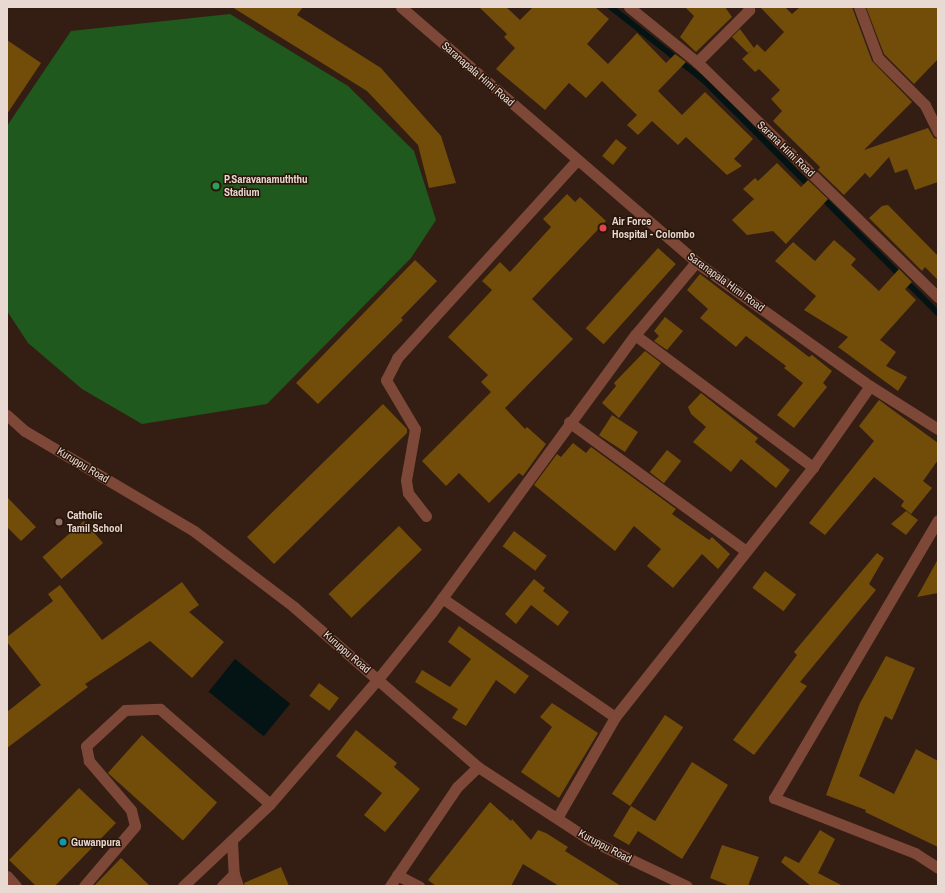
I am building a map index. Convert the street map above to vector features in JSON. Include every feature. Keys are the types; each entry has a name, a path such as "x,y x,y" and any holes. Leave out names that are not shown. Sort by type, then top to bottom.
{"street":[{"name":"Saranapala Himi Road","path":"401,7 696,262 870,386 938,429"},
{"name":"Sarana Himi Road","path":"629,7 697,62 938,297"},
{"path":"859,7 878,58 925,105 938,132"},
{"path":"697,62 750,8"},
{"path":"426,516 408,493 406,480 415,429 386,380 397,358 577,160"},
{"path":"183,886 270,804 378,679 442,598 635,335 696,262"},
{"path":"635,335 813,467"},
{"path":"557,818 615,717 813,467 870,386"},
{"name":"Kuruppu Road","path":"7,415 25,431 194,531 294,607 478,767 590,840 687,886"},
{"path":"570,422 746,551"},
{"path":"938,520 774,798 915,853 938,868"},
{"path":"442,598 615,717"},
{"path":"84,886 135,826 131,810 89,762 86,746 125,710 160,709 270,804"},
{"path":"390,886 457,787 478,767"},
{"path":"232,841 234,874 238,886"},
{"path":"222,886 234,874"},
{"path":"397,875 419,886"},
{"path":"7,876 16,886"}],"green space":[{"name":"P.Saravanamuththu Stadium","path":"230,14 348,86 414,151 436,220 411,258 267,404 142,424 82,389 28,343 7,311 7,126 71,31"}],"shaded area":[{"path":"235,659 290,704 264,736 209,692"}],"building":[{"path":"232,7 303,7 297,15 381,68 441,136 456,183 429,188 418,145 367,91"},
{"path":"479,7 506,7 520,20 533,7 595,7 609,19 587,44 608,64 637,33 666,63 675,54 686,62 658,91 682,115 705,92 753,139 734,159 742,166 727,175 686,137 678,145 652,121 638,135 627,125 637,115 602,81 586,98 569,83 545,110 496,69 515,48 504,37 507,34"},
{"path":"685,7 725,7 732,17 696,52 680,37 694,16"},
{"path":"760,7 785,7 792,14 800,7 852,7 872,61 912,102 864,150 928,128 934,138 938,139 938,182 915,190 907,169 895,173 889,157 870,178 865,173 844,195 818,170 820,167 773,121 782,111 771,99 780,90 759,69 755,72 742,59 753,49 748,53 732,37 740,29 754,48 757,44 765,52 784,32"},
{"path":"866,7 938,7 938,59 914,84 884,54"},
{"path":"7,40 41,63 7,114"},
{"path":"616,139 627,148 613,165 602,156"},
{"path":"777,163 801,187 808,180 828,199 786,244 773,231 747,235 732,220 754,199 743,189 755,178 758,181"},
{"path":"567,194 575,202 580,197 606,221 532,299 573,339 505,408 525,429 527,427 546,444 523,476 519,473 489,503 459,473 446,486 422,461 491,392 481,382 488,375 448,337 492,290 482,281 500,262 510,272 551,227 543,219"},
{"path":"888,205 938,256 938,280 925,267 922,271 869,218 882,206"},
{"path":"834,240 856,259 851,265 879,291 899,269 912,282 905,289 916,300 880,340 896,352 886,366 907,377 898,391 838,347 848,337 804,310 816,296 775,261 793,242 815,261"},
{"path":"658,248 676,264 604,344 586,328"},
{"path":"415,260 437,281 401,318 403,320 318,404 296,383"},
{"path":"700,274 809,357 812,355 832,371 823,383 827,387 794,428 777,415 803,383 784,368 786,366 746,336 736,347 700,318 708,309 687,290"},
{"path":"665,317 683,331 667,350 654,341 659,336 654,331"},
{"path":"645,351 661,363 619,418 602,403 616,386 614,383"},
{"path":"701,393 758,438 755,442 790,470 776,488 741,459 731,472 693,442 706,427 691,414 688,407"},
{"path":"879,400 938,443 938,460 923,481 932,488 911,514 901,506 904,501 874,477 825,535 809,523 874,441 859,426"},
{"path":"383,404 407,429 407,433 274,564 247,537"},
{"path":"612,415 638,432 625,452 599,435"},
{"path":"573,443 586,453 591,447 676,509 672,514 709,540 712,537 730,554 718,569 702,554 673,588 647,566 661,549 634,526 615,551 534,485 557,454 561,457"},
{"path":"667,450 681,461 664,483 650,472"},
{"path":"7,497 36,527 21,541 7,527"},
{"path":"906,511 918,520 906,535 891,524"},
{"path":"84,521 103,543 62,579 42,557"},
{"path":"399,526 422,550 351,618 329,594"},
{"path":"514,531 547,556 535,571 503,546"},
{"path":"877,553 884,558 869,584 876,590 800,682 807,686 754,755 733,740 797,655 794,652"},
{"path":"938,559 938,593 917,597"},
{"path":"765,571 796,594 784,611 752,588"},
{"path":"534,579 545,588 543,591 569,612 558,626 531,605 516,624 505,614"},
{"path":"182,582 199,605 189,612 224,642 192,678 150,641 85,684 88,687 7,748 7,712 41,685 7,642 7,637 53,601 48,594 60,585 102,640"},
{"path":"459,626 529,676 515,694 496,680 466,726 452,718 458,709 415,682 422,670 450,687 471,659 448,642"},
{"path":"886,656 915,668 892,720 885,716 859,776 894,794 916,749 938,761 938,847 865,812 866,810 826,795 860,703"},
{"path":"319,683 339,698 329,711 309,696"},
{"path":"552,703 598,733 559,798 521,772 552,727 540,717"},
{"path":"665,715 683,727 630,806 612,794"},
{"path":"356,730 397,763 394,767 420,789 385,832 364,815 382,793 336,756"},
{"path":"142,735 217,803 183,840 108,773"},
{"path":"692,762 728,785 682,859 638,831 629,845 613,836 631,806 655,821"},
{"name":"Guwanpura","path":"79,788 116,823 55,886 36,886 9,860"},
{"path":"490,802 511,821 512,819 531,840 538,830 546,833 568,847 565,851 621,886 559,886 523,864 511,886 436,886 428,880"},
{"path":"820,830 835,839 818,873 843,886 811,886 781,862 785,856 799,863"},
{"path":"722,845 759,857 748,886 730,886 710,878"},
{"path":"121,858 150,886 94,886"},
{"path":"281,867 289,886 245,886 244,883"}],"waterway":[{"path":"611,7 705,81 810,186"},
{"path":"821,196 938,313"}],"place":[{"name":"P.Saravanamuththu Stadium","path":"216,186"},
{"name":"Air Force Hospital - Colombo","path":"603,228"},
{"name":"Catholic Tamil School","path":"59,522"},
{"name":"Guwanpura","path":"63,842"}]}
